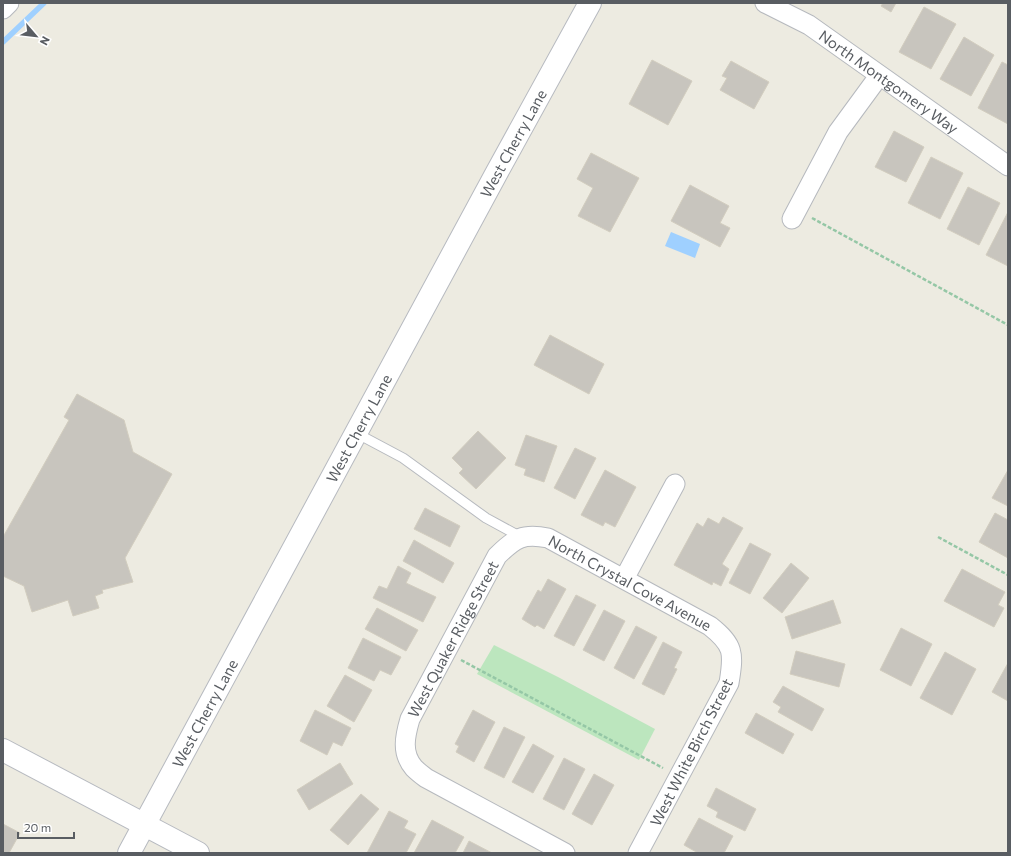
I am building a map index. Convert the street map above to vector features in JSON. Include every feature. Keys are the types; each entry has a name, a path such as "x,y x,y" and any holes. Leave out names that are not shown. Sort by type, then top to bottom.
{"main road":[{"name":"West Cherry Lane","path":"129,853 590,3"},
{"path":"3,750 198,853"}],"street":[{"path":"3,9 9,3"},
{"name":"North Montgomery Way","path":"766,3 809,25 1008,166"},
{"path":"800,217 838,132 879,76"},
{"path":"624,579 676,484"},
{"name":"North Crystal Cove Avenue","path":"521,537 535,535 548,538 710,626 723,636 731,648"},
{"name":"West Quaker Ridge Street","path":"521,537 508,545 497,556 493,563 410,719 405,736 406,752 413,767 426,778 566,853"},
{"name":"West White Birch Street","path":"638,853 729,683 732,664 731,648"}],"lane":[{"path":"356,433 403,458 486,518 521,537"}],"path":[{"path":"800,217 1008,325"},
{"path":"938,537 1008,575"},
{"path":"459,659 665,769"}],"green space":[{"path":"494,645 558,677 655,729 639,760 477,674"}],"water":[{"path":"671,232 700,244 695,258 665,246"}],"building":[{"path":"883,3 896,3 891,12 881,6"},
{"path":"924,7 956,24 931,69 899,52"},
{"path":"964,37 994,55 971,96 940,79"},
{"path":"652,60 692,81 668,125 629,104"},
{"path":"731,61 769,82 754,109 720,90 727,78 722,76"},
{"path":"1002,62 1008,65 1008,124 978,108"},
{"path":"894,131 924,147 906,182 875,167"},
{"path":"591,153 639,178 610,232 578,216 593,188 577,179"},
{"path":"931,157 963,173 940,219 908,203"},
{"path":"690,185 729,206 720,223 730,228 720,247 671,221"},
{"path":"968,187 1000,203 979,245 947,229"},
{"path":"1008,212 1008,266 986,255"},
{"path":"550,335 604,364 589,394 534,365"},
{"path":"77,394 124,420 133,452 172,474 125,558 133,582 102,590 103,593 95,596 99,608 73,616 68,600 32,612 24,586 3,576 3,537 69,420 64,417"},
{"path":"478,431 506,458 476,489 459,473 463,469 452,458"},
{"path":"526,435 557,446 544,482 524,475 526,469 515,465"},
{"path":"575,448 596,458 575,499 554,488"},
{"path":"605,470 636,487 615,527 605,522 603,526 581,515"},
{"path":"1008,470 1008,506 992,498"},
{"path":"425,508 460,526 450,547 414,529"},
{"path":"995,513 1008,520 1008,558 979,542"},
{"path":"723,517 743,528 722,564 729,569 721,586 713,582 712,585 674,565 697,523 703,527 708,518 719,524"},
{"path":"414,540 454,563 443,583 403,561"},
{"path":"750,543 771,554 750,594 729,583"},
{"path":"791,563 809,578 782,613 763,598"},
{"path":"398,566 411,573 406,583 436,597 423,622 373,598 379,586 387,589"},
{"path":"962,569 1005,592 998,605 1004,608 994,627 944,601"},
{"path":"548,579 566,589 544,629 537,625 535,627 522,619 538,590 541,592"},
{"path":"576,595 596,605 574,646 554,636"},
{"path":"833,600 841,623 792,639 785,617"},
{"path":"377,608 418,630 406,651 365,629"},
{"path":"604,610 625,621 604,661 583,650"},
{"path":"636,626 657,637 634,679 614,668"},
{"path":"901,628 932,644 911,686 880,670"},
{"path":"363,638 401,657 391,675 380,670 374,681 348,668"},
{"path":"663,642 682,652 674,668 677,669 664,695 642,684"},
{"path":"796,651 845,664 839,687 790,674"},
{"path":"945,652 976,669 952,715 920,698"},
{"path":"1008,663 1008,701 992,692"},
{"path":"345,675 372,690 354,722 327,706"},
{"path":"783,686 824,709 812,731 778,712 781,707 773,702"},
{"path":"315,710 351,728 342,746 333,742 327,755 300,741"},
{"path":"473,710 495,722 474,762 456,752 459,746 455,744"},
{"path":"756,713 794,734 783,754 745,733"},
{"path":"504,727 525,737 504,778 484,768"},
{"path":"533,744 554,756 533,793 512,782"},
{"path":"564,758 585,769 564,810 543,799"},
{"path":"340,763 353,784 309,810 297,790"},
{"path":"594,774 614,785 592,825 572,814"},
{"path":"716,788 756,809 745,831 716,817 718,812 707,806"},
{"path":"361,794 379,809 348,845 330,830"},
{"path":"389,811 408,821 404,828 416,834 406,853 367,853"},
{"path":"699,818 733,836 724,853 698,853 684,845"},
{"path":"432,820 464,837 455,853 414,853"},
{"path":"3,824 20,833 9,853 3,853"},
{"path":"469,841 492,853 463,853"}],"waterway":[{"path":"3,42 44,3"}]}
